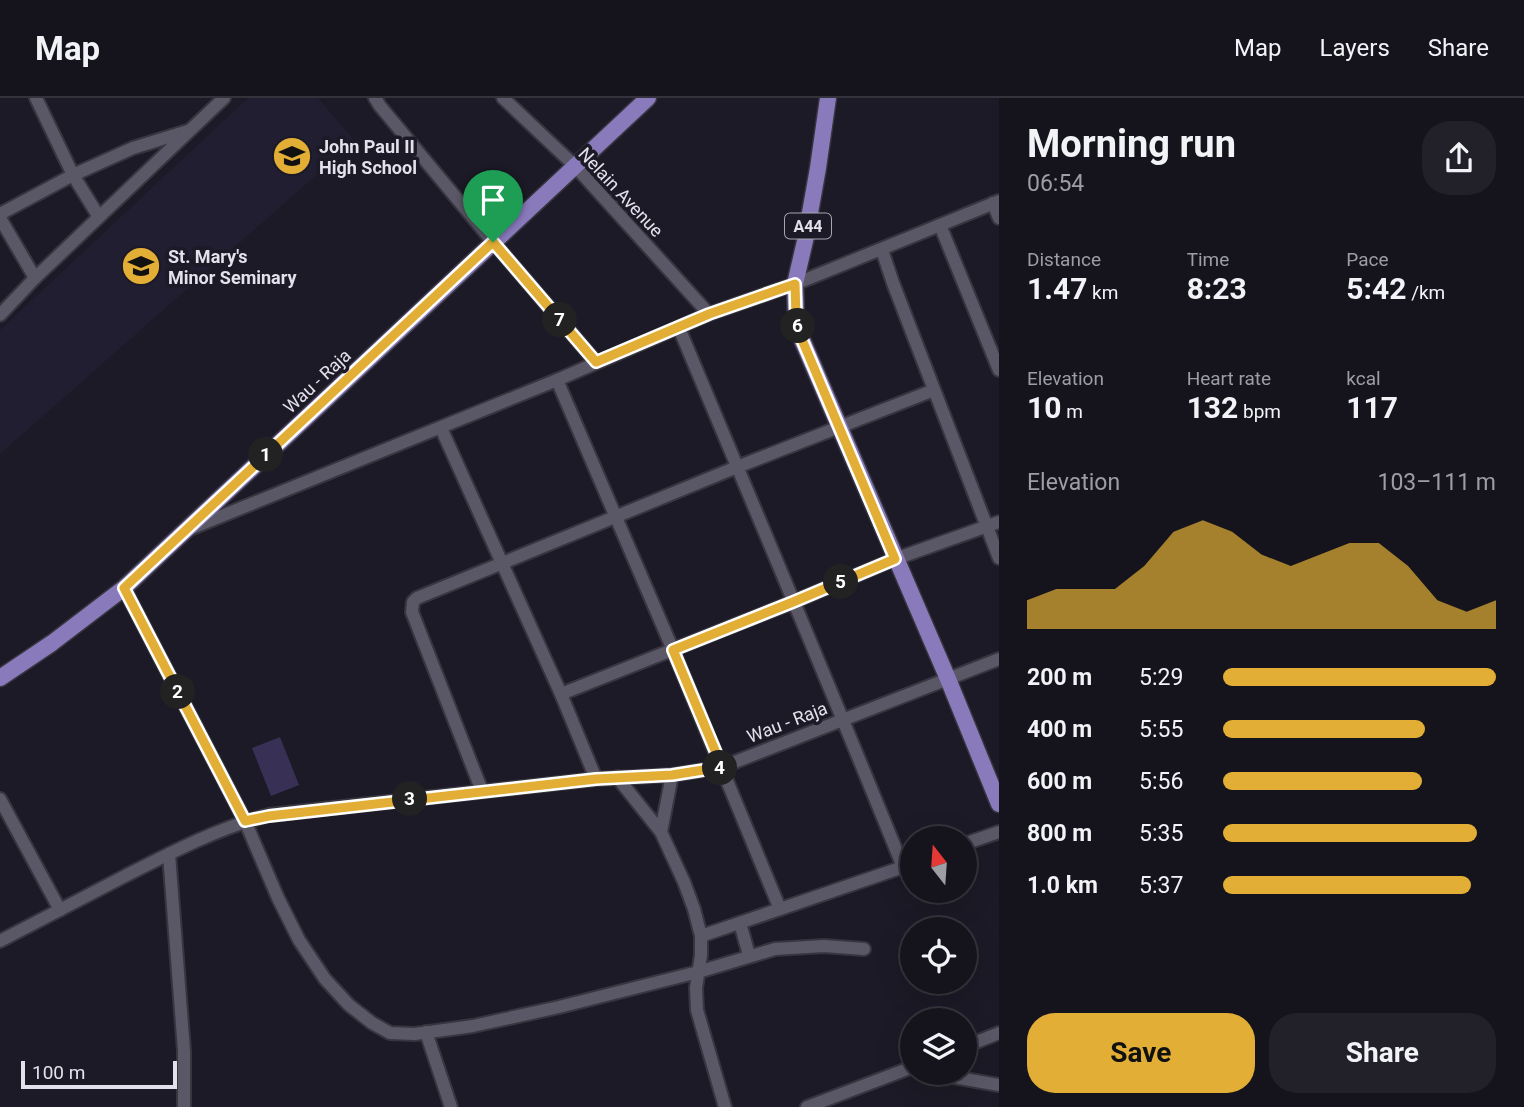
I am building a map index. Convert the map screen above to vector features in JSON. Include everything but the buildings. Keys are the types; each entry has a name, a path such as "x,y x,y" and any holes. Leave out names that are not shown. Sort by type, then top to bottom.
{"main road":[{"name":"Wau - Raja","path":"0,678 124,588 648,98"},
{"name":"A44","path":"828,98 818,168 795,284 796,317 800,335 948,678 999,804"}],"street":[{"path":"36,98 72,175 99,217"},
{"path":"3,311 223,98"},
{"path":"375,98 596,362"},
{"name":"Nelain Avenue","path":"503,98 575,166 709,314"},
{"path":"35,278 0,216 72,175 133,148 191,130"},
{"path":"186,531 557,380 709,314 795,284 996,202 999,218"},
{"path":"940,225 999,370"},
{"path":"882,250 934,390 993,524 999,558"},
{"path":"679,328 900,849"},
{"path":"557,380 780,908"},
{"path":"482,791 412,612 417,598 934,390"},
{"path":"441,428 561,694 596,779"},
{"path":"561,694 895,559 993,524"},
{"path":"124,588 245,821 299,940 325,979 348,1005 372,1023 390,1032 415,1034 472,1026 698,972 775,949 864,949"},
{"name":"Wau - Raja","path":"0,941 169,853 245,821 482,791 596,779 672,775 722,767 999,659"},
{"path":"661,832 672,775"},
{"path":"617,778 661,832 695,909 701,936 697,1010 725,1107"},
{"path":"0,799 60,910"},
{"path":"977,840 999,832"},
{"path":"169,853 184,1051 184,1107"},
{"path":"701,936 900,867"},
{"path":"740,923 749,956"},
{"path":"426,1032 451,1107"},
{"path":"977,1042 999,1033"},
{"path":"807,1107 900,1072"},
{"path":"977,1081 999,1085"}],"shaded area":[{"name":"St. Mary's Minor Seminary","path":"248,98 318,98 355,141 0,454 0,330"},
{"path":"280,737 299,785 271,796 252,748"}],"place":[{"name":"John Paul II High School","path":"292,156"},
{"name":"St. Mary's Minor Seminary","path":"141,266"}],"route":[{"path":"493,242 596,362 709,314 795,284 796,317 800,335 895,559 673,650 722,767 672,775 596,779 482,791 245,821 124,588 493,242"}]}
